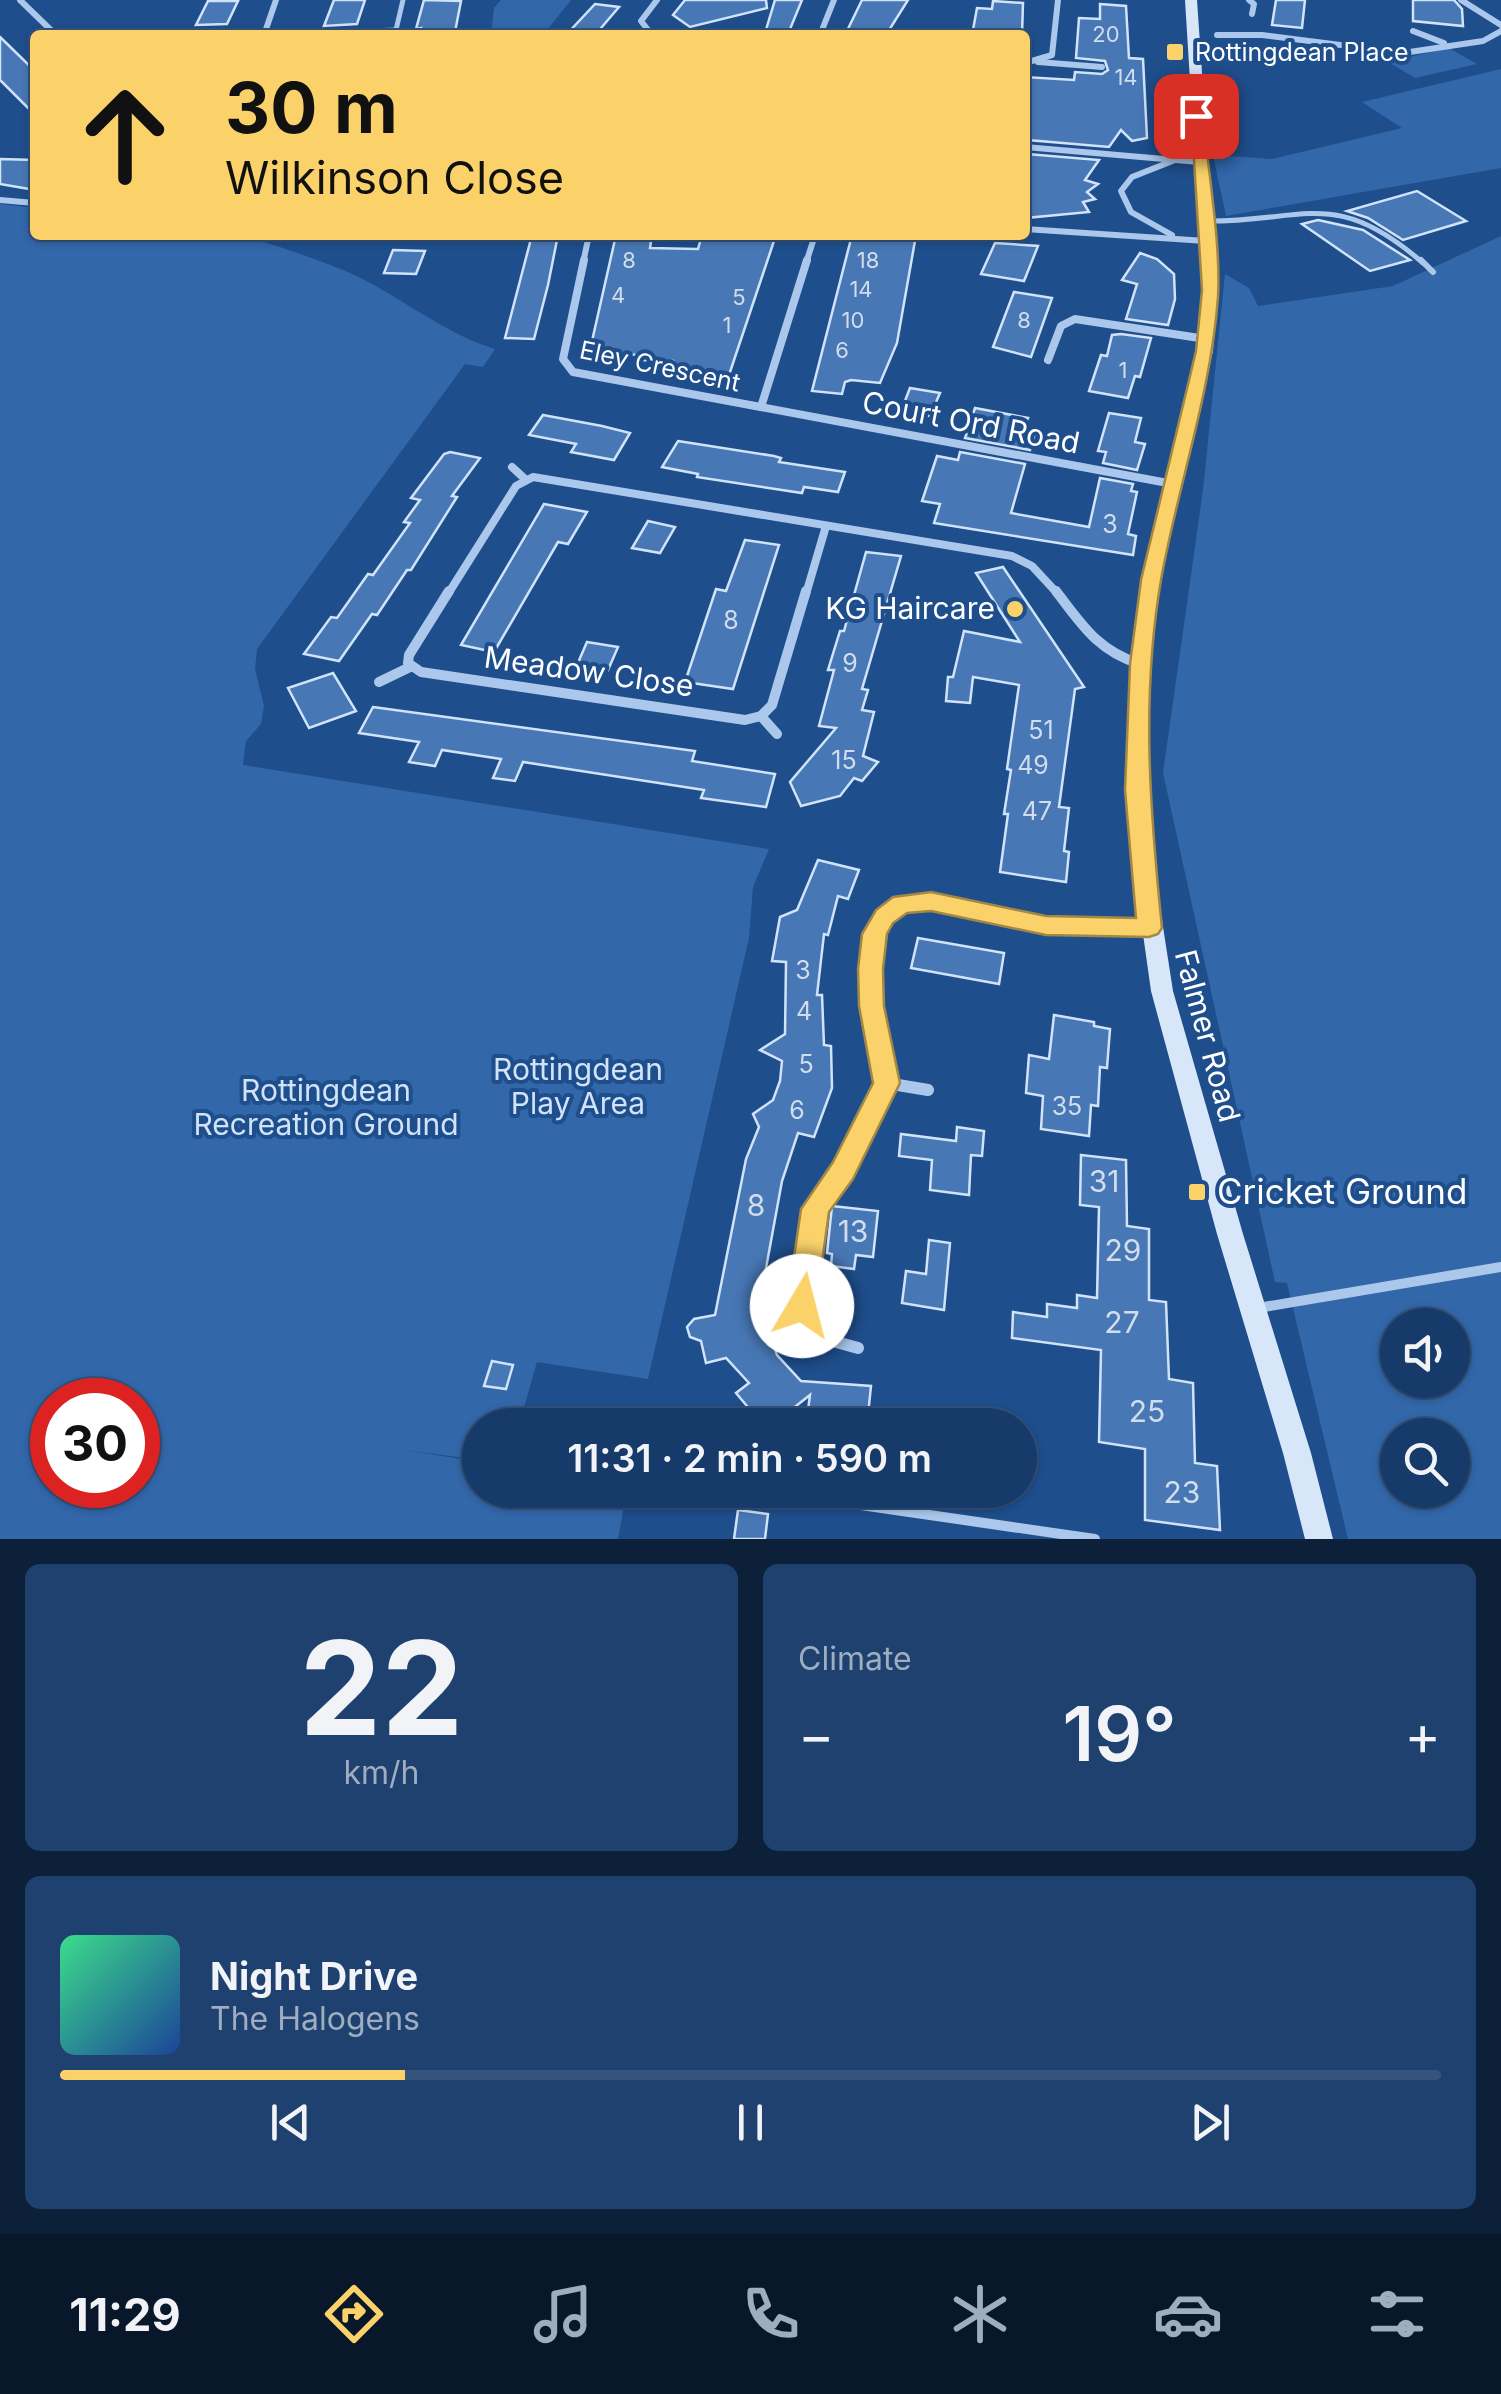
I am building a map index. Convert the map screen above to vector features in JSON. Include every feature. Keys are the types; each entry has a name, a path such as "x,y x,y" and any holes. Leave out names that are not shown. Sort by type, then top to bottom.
{"main road":[{"name":"Falmer Road","path":"1190,0 1210,290 1206,340 1151,580 1140,664 1136,790 1149,928 1162,991 1319,1539"}],"street":[{"path":"20,0 51,30"},
{"path":"266,30 276,0"},
{"path":"648,30 641,21 657,0"},
{"path":"822,30 834,0"},
{"path":"1037,62 1053,52 1058,0"},
{"path":"1240,0 1254,4 1252,14"},
{"path":"1218,36 1252,33 1308,44 1344,44 1401,54 1445,43 1483,41 1501,28 1461,0"},
{"path":"1413,31 1445,43"},
{"path":"1030,62 1102,67"},
{"path":"1078,66 1079,79"},
{"path":"1030,147 1199,162"},
{"path":"1175,160 1132,177 1121,196 1138,217 1183,240"},
{"path":"0,200 30,203"},
{"path":"1030,229 1183,240 1205,231"},
{"name":"Eley Crescent","path":"588,240 563,358 566,367 586,376 761,407"},
{"path":"761,407 813,240"},
{"path":"1048,360 1061,326 1075,320 1206,340"},
{"name":"Court Ord Road","path":"761,407 1173,484"},
{"path":"512,466 525,478 1012,556 1033,565 1085,635 1119,659 1140,664"},
{"path":"379,682 410,667 408,660 413,648 493,520 525,478"},
{"path":"777,734 761,716 772,705 826,526"},
{"name":"Meadow Close","path":"410,667 421,672 746,720 761,716"},
{"path":"858,1348 822,1338 807,1323 802,1306 815,1209 886,1083 872,1006 870,969 875,934 891,910 916,901 931,901 1046,926 1149,928"},
{"path":"886,1083 928,1090"}],"lane":[{"path":"396,30 403,0"},
{"path":"1205,231 1223,222 1307,210 1346,215 1414,252 1433,272"},
{"path":"1253,1308 1501,1267"},
{"path":"881,1508 1094,1539"}],"green space":[{"path":"501,0 571,0 547,30 492,30 494,8"},
{"path":"1449,48 1477,64 1415,78 1388,62"},
{"path":"1501,69 1501,168 1226,216 1213,155 1272,159 1402,128 1362,102"},
{"name":"Rottingdean Recreation Ground","path":"0,204 30,207 30,240 269,243 354,275 453,331 495,349 483,367 465,364 257,649 255,669 264,706 261,724 246,741 243,765 769,849 753,887 749,938 648,1379 537,1362 524,1408 462,1408 462,1458 404,1450 462,1459 462,1508 624,1508 618,1539 0,1539"},
{"path":"1501,236 1501,1539 1348,1539 1287,1283 1275,1282 1163,773 1203,490 1225,274 1249,288 1258,306 1393,286"}],"building":[{"path":"334,0 365,0 357,24 324,26"},
{"path":"424,0 461,1 455,30 416,29"},
{"path":"685,0 766,0 767,8 690,27 673,15"},
{"path":"775,0 802,0 790,30 766,30"},
{"path":"862,0 908,0 889,30 847,30"},
{"path":"1276,0 1305,0 1302,28 1272,25"},
{"path":"1413,0 1454,0 1462,9 1463,26 1413,21"},
{"path":"208,1 238,1 227,24 196,25"},
{"path":"993,1 1023,3 1022,30 973,30 977,8 992,9"},
{"path":"595,4 619,7 599,30 571,30"},
{"path":"1100,4 1126,6 1129,58 1143,59 1147,138 1132,141 1121,130 1109,147 1030,140 1030,77 1074,80 1075,72 1102,74 1108,70 1105,61 1076,58 1079,18 1100,19"},
{"path":"0,37 30,66 30,110 0,80"},
{"path":"1030,154 1099,160 1085,180 1098,184 1087,192 1095,199 1083,202 1089,212 1030,218"},
{"path":"0,159 30,160 30,189 0,184"},
{"path":"1417,191 1466,221 1403,240 1368,218 1347,211"},
{"path":"1318,220 1363,230 1410,260 1370,271 1302,224"},
{"path":"531,240 557,240 534,339 505,338"},
{"path":"615,240 651,240 650,248 698,249 701,240 774,240 729,375 671,367 673,361 636,360 637,355 590,350"},
{"path":"851,240 915,240 897,343 880,383 851,380 845,382 842,394 812,391"},
{"path":"995,243 1038,246 1024,281 981,274"},
{"path":"393,250 425,251 416,274 384,273"},
{"path":"1140,253 1157,259 1174,274 1175,299 1168,325 1126,319 1137,284 1122,280"},
{"path":"1014,292 1052,298 1031,357 993,347"},
{"path":"1112,335 1151,338 1140,377 1135,376 1128,398 1089,391 1101,355 1107,356"},
{"path":"910,388 940,393 930,416 901,411"},
{"path":"975,408 1028,418 1021,434 1034,436 1030,450 965,438"},
{"path":"1109,413 1141,418 1135,442 1145,444 1137,470 1103,463 1106,452 1098,451"},
{"path":"543,415 630,433 614,460 571,452 576,444 529,435"},
{"path":"678,441 845,472 838,492 804,487 802,493 697,477 698,474 662,467"},
{"path":"960,452 1025,464 1011,513 1089,527 1100,478 1133,484 1131,491 1137,492 1128,534 1136,536 1133,555 934,523 940,504 922,501 937,456 958,460"},
{"path":"444,454 480,458 452,496 457,497 411,570 407,570 377,615 372,614 339,661 304,654 331,617 337,618 368,574 373,575 410,523 404,522 420,500 411,498"},
{"path":"544,504 587,512 568,544 558,542 494,652 461,645"},
{"path":"648,521 675,527 660,553 632,548"},
{"path":"745,540 779,545 733,689 685,682 716,589 726,591"},
{"path":"866,552 901,556 862,689 868,690 862,710 874,712 863,756 878,762 862,781 854,778 840,796 801,806 790,782 836,728 819,726 834,670 828,670 840,631 844,631"},
{"path":"1003,567 1084,687 1075,689 1059,807 1069,808 1064,851 1069,852 1066,882 1000,872 1011,770 1007,769 1019,685 973,677 970,703 946,701 948,677 953,677 964,631 1020,642 976,573"},
{"path":"587,642 618,647 608,670 577,665"},
{"path":"333,673 356,711 309,728 288,688"},
{"path":"373,707 695,751 692,761 775,774 766,807 701,798 704,790 523,762 515,781 493,778 501,759 442,750 435,766 409,762 419,742 359,733"},
{"path":"818,860 859,870 848,899 838,896 828,935 824,934 817,995 822,995 824,1045 831,1046 832,1088 814,1137 798,1133 782,1181 760,1301 777,1355 801,1381 871,1386 869,1408 808,1408 810,1395 794,1408 749,1408 736,1393 749,1383 726,1358 706,1363 701,1341 690,1337 687,1327 694,1319 715,1315 746,1159 759,1127 753,1114 773,1100 780,1081 782,1061 760,1050 785,1034 786,962 772,961 780,917 797,910"},
{"path":"918,938 1004,953 999,984 911,968"},
{"path":"1054,1015 1110,1029 1107,1068 1100,1067 1098,1106 1091,1105 1089,1136 1041,1129 1043,1096 1026,1093 1029,1055 1049,1059"},
{"path":"957,1127 984,1131 982,1156 971,1155 969,1195 930,1190 932,1160 899,1156 901,1134 956,1141"},
{"path":"1081,1155 1126,1160 1127,1226 1149,1229 1149,1300 1166,1302 1169,1379 1193,1383 1195,1463 1217,1466 1220,1530 1145,1520 1145,1449 1099,1442 1101,1350 1012,1338 1013,1312 1047,1317 1047,1304 1077,1308 1077,1295 1097,1298 1099,1207 1080,1205"},
{"path":"832,1206 878,1211 873,1257 856,1255 854,1269 831,1266 832,1254 827,1253"},
{"path":"929,1240 950,1243 944,1310 902,1303 906,1271 926,1274"},
{"path":"492,1361 513,1365 506,1389 484,1386"},
{"path":"738,1510 768,1514 765,1539 734,1539"}],"place":[{"name":"Rottingdean Place","path":"1175,52"},
{"name":"KG Haircare","path":"1015,609"},
{"name":"Cricket Ground","path":"1197,1192"}],"route":[{"path":"802,1306 815,1209 843,1170 886,1083 872,1006 870,969 875,934 884,916 901,904 931,901 1046,926 1149,928 1136,790 1140,664 1151,580 1205,351 1210,290 1196,116"}],"park label":[{"name":"Rottingdean Play Area","path":"578,1087"}]}
